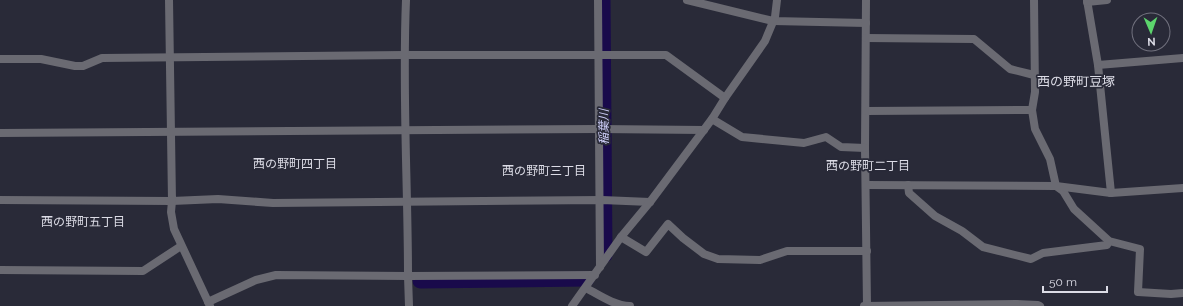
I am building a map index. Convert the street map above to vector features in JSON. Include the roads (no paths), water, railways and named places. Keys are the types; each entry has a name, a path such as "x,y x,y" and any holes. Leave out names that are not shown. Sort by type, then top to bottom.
{"street":[{"path":"169,0 171,212 181,246 209,304 262,278 276,275 594,275"},
{"path":"406,0 404,55 409,306"},
{"path":"598,0 599,129 603,200 600,267"},
{"path":"687,0 773,21 866,23"},
{"path":"572,306 621,237 650,202 704,130 765,41 775,17 778,0"},
{"path":"866,0 865,148 867,306"},
{"path":"1034,0 1035,92 1032,110 1035,129 1050,159 1056,186 1063,192 1074,209 1109,241 1140,249 1138,292 1171,294 1183,293"},
{"path":"1107,0 1087,1 1098,65 1111,193"},
{"path":"866,38 974,39 1010,69 1034,75"},
{"path":"0,59 41,59 82,66 102,58 404,55 666,55 725,98"},
{"path":"1098,65 1183,58"},
{"path":"866,111 1032,110"},
{"path":"712,119 742,136 804,143 826,138 841,147 865,148"},
{"path":"0,132 599,129 704,130"},
{"path":"866,185 1056,186 1111,193 1183,188"},
{"path":"908,185 909,193 935,216 962,231 983,247 1031,259 1043,253 1107,245 1109,241"},
{"path":"0,200 172,201 218,199 273,203 603,200 650,202"},
{"path":"621,237 646,252 668,224 704,254 718,259 760,260 787,251 867,251"},
{"path":"0,270 143,271 181,246"},
{"path":"586,288 624,306 630,306"},
{"path":"863,306 1040,306"}],"waterway":[{"name":"稲葉川","path":"603,0 605,255"},
{"name":"稲葉川","path":"420,281 587,279"}],"district":[{"name":"西の野町豆塚","path":"1076,81"},
{"name":"西の野町四丁目","path":"295,164"},
{"name":"西の野町二丁目","path":"868,166"},
{"name":"西の野町三丁目","path":"544,171"},
{"name":"西の野町五丁目","path":"83,222"}]}
